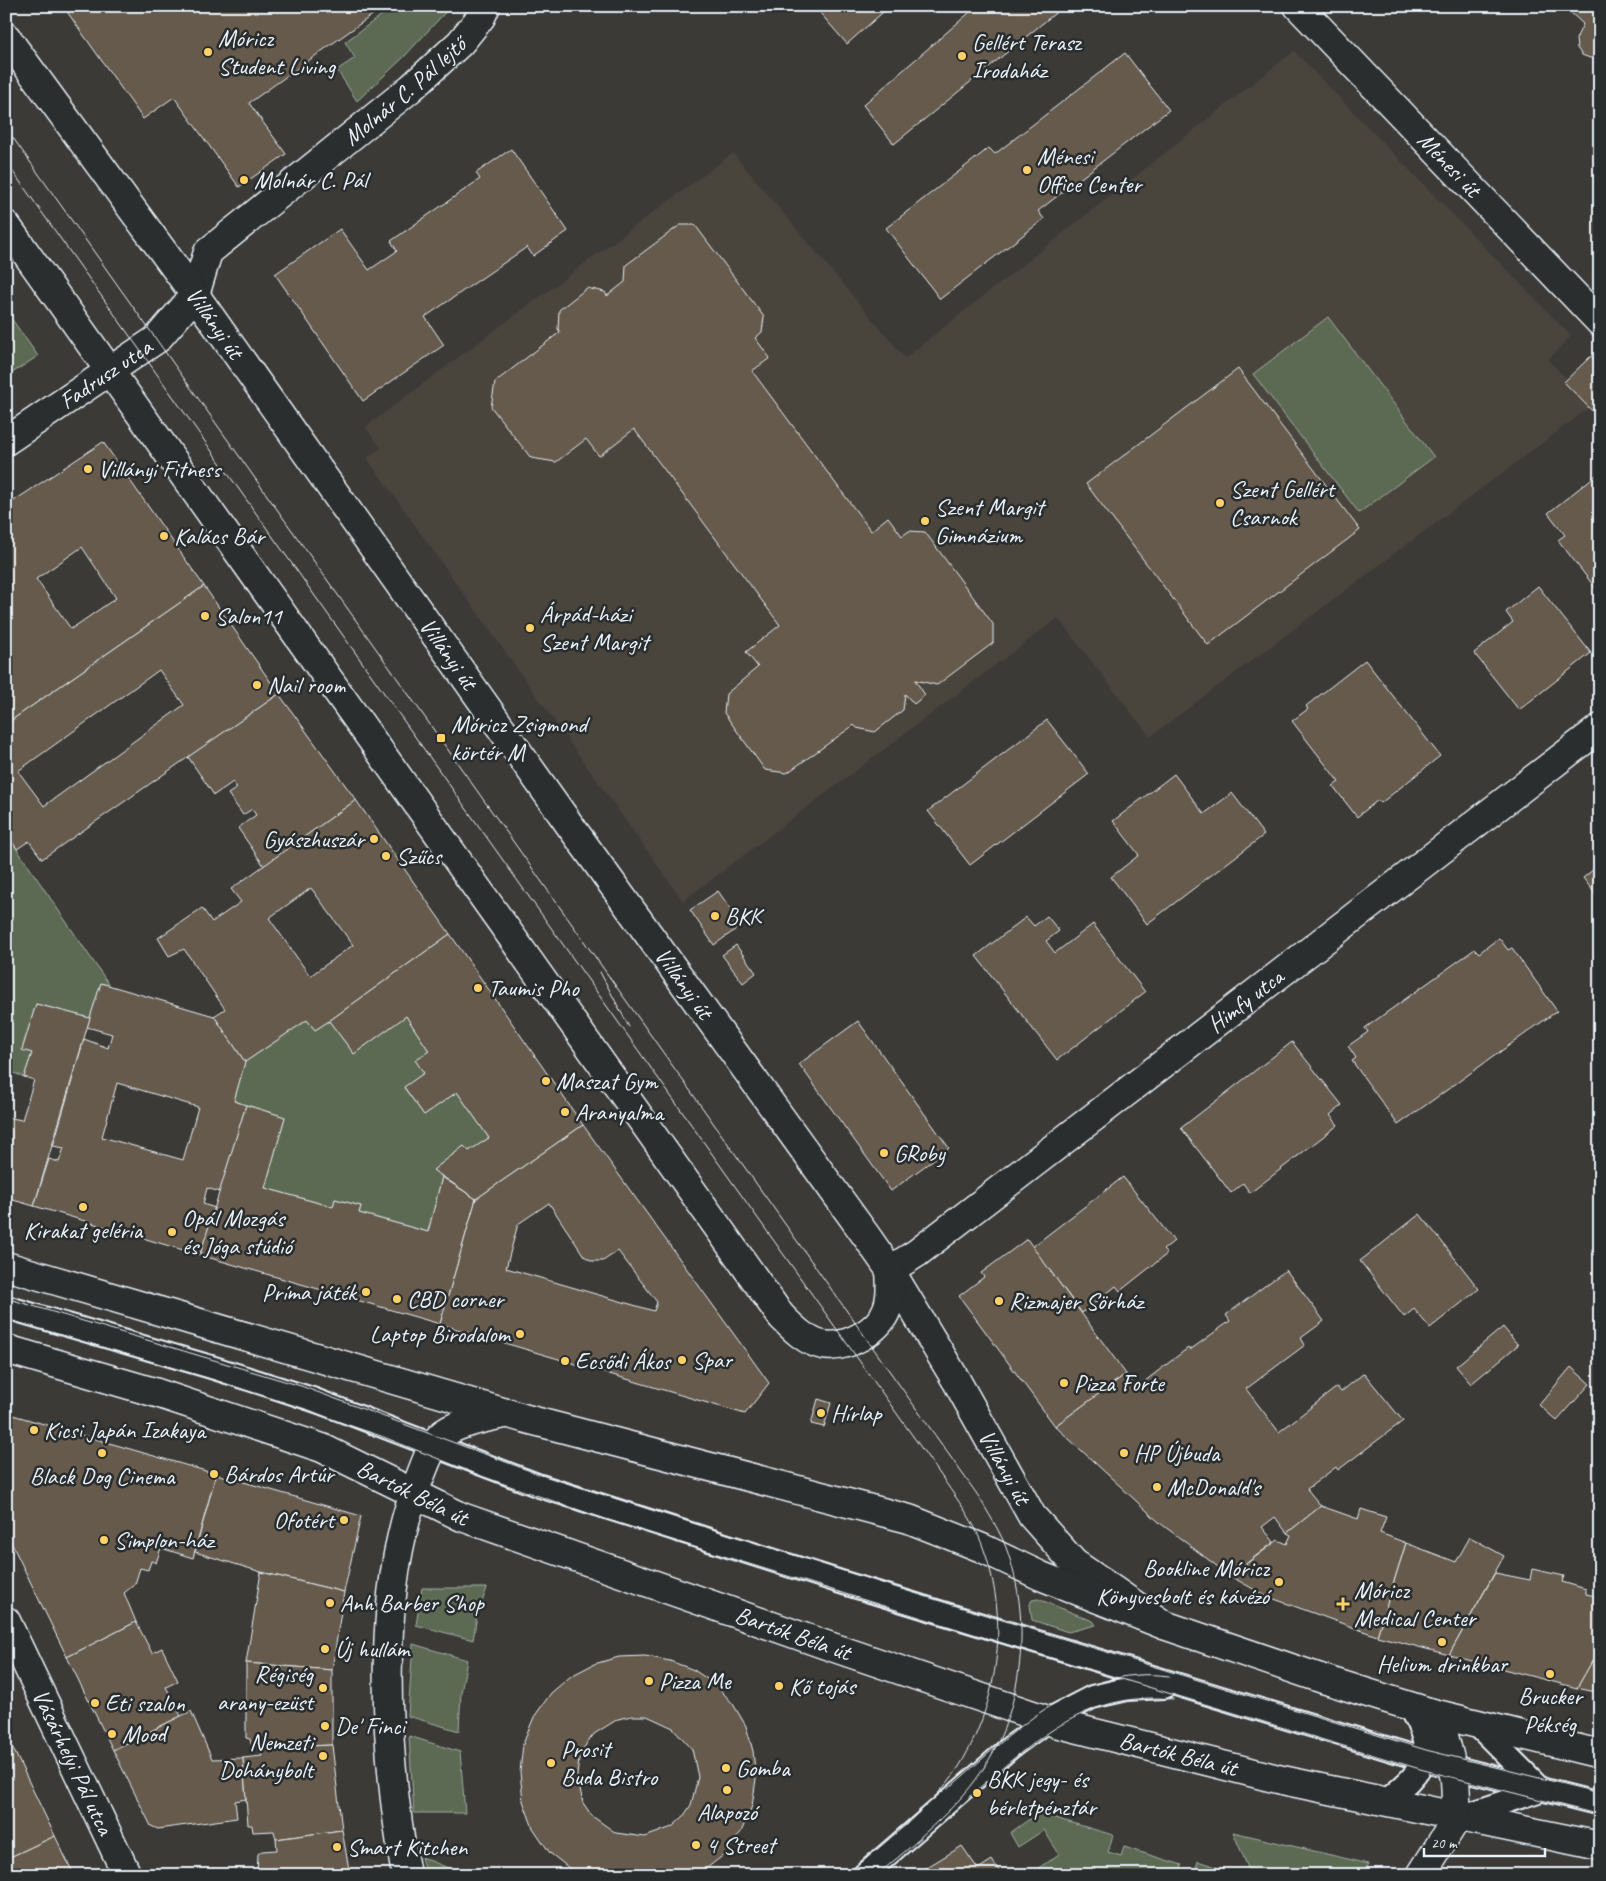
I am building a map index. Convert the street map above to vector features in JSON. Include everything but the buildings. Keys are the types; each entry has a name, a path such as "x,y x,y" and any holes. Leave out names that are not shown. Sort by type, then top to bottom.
{"street":[{"name":"Molnár C. Pál lejtő","path":"195,295 208,252 411,88 460,43 481,17 486,6"},
{"name":"Ménesi út","path":"1298,6 1600,322"},
{"name":"Villányi út","path":"6,37 195,295 569,824 890,1270 994,1446 1032,1516 1074,1563 1164,1625"},
{"path":"6,225 772,1304 792,1328 822,1345 846,1343 864,1334 878,1322 887,1310 891,1290 890,1270"},
{"name":"Fadrusz utca","path":"6,441 157,339 195,295"},
{"name":"Himfy utca","path":"890,1270 925,1247 1600,728"},
{"path":"6,1266 509,1413 909,1519 982,1548 1041,1576 1164,1625 1419,1710 1600,1754"},
{"name":"Bartók Béla út","path":"6,1350 157,1393 322,1448 462,1516 834,1648 1048,1720 1282,1780 1384,1803 1550,1834 1600,1846"},
{"path":"406,1875 395,1813 389,1747 389,1626 401,1538 414,1494 440,1436 472,1420 509,1413"},
{"name":"Vásárhelyi Pál utca","path":"6,1621 127,1875"},
{"path":"1419,1710 1444,1736 1452,1767 1457,1818 1422,1875"}],"lane":[{"name":"Bartók Béla út","path":"6,1307 211,1367 312,1399 585,1500 1192,1690 1424,1760 1600,1804"},
{"path":"864,1875 1011,1747 1048,1720 1092,1697 1127,1689 1168,1687 1192,1690"},
{"path":"1384,1803 1409,1782 1424,1760 1426,1750 1419,1710"},
{"path":"1457,1818 1541,1790 1476,1724"}],"shaded area":[{"name":"Szent Margit Gimnázium","path":"1294,51 1571,336 1548,360 1567,379 1589,408 1150,737 1058,618 683,901 367,458 381,448 365,427 733,153 905,358"}],"green space":[{"path":"394,6 451,6 403,58 357,101 337,70 355,58 345,42"},
{"path":"6,311 38,356 6,377"},
{"path":"1328,317 1434,457 1359,513 1253,374"},
{"path":"6,833 110,986 101,983 90,1018 36,1004 22,1049 32,1053 24,1077 6,1070"},
{"path":"406,1016 429,1051 415,1060 424,1073 404,1088 424,1115 457,1092 489,1138 469,1151 464,1146 433,1170 442,1177 428,1232 359,1213 361,1206 335,1199 333,1207 265,1188 285,1117 234,1101 245,1062 307,1020 315,1030 329,1021 354,1054"},
{"path":"422,1588 487,1588 477,1616 473,1640 416,1625"},
{"path":"1038,1599 1093,1621 1096,1625 1068,1632 1032,1620 1030,1604 1032,1600"},
{"path":"413,1644 467,1660 461,1693 459,1731 408,1716"},
{"path":"409,1736 460,1752 465,1813 414,1813"},
{"path":"1038,1813 1113,1835 1108,1852 1121,1856 1124,1847 1182,1865 1179,1874 1181,1875 1036,1875 1034,1871 1059,1854 1044,1830 1018,1847 1010,1833"},
{"path":"1233,1832 1369,1864 1362,1875 1251,1875"},
{"path":"421,1857 466,1875 426,1875"},
{"path":"1198,1861 1221,1869 1224,1875 1194,1875"}],"tram line":[{"path":"6,128 979,1497 1003,1540 1013,1569 1019,1599 1021,1631 1020,1662 1006,1724 993,1752 977,1778 956,1803 916,1841"},
{"path":"6,162 964,1508 975,1528 986,1557 994,1587 997,1618 997,1648 993,1679 986,1709 974,1738 954,1774 941,1790 903,1827"},
{"path":"600,972 629,1027"},
{"path":"6,1298 301,1386 541,1475 888,1585 1426,1750 1600,1793"},
{"path":"6,1319 218,1381 381,1436 484,1477 605,1519 999,1642 1420,1769 1600,1815"},
{"path":"948,1789 996,1746 1022,1726 1048,1707 1075,1692 1104,1681 1135,1675 1169,1676"},
{"path":"969,1797 1037,1740 1086,1712 1113,1703 1141,1698 1173,1699"},
{"path":"847,1875 908,1823"},
{"path":"877,1875 921,1838"}],"place":[{"name":"Móricz Student Living","path":"208,52"},
{"name":"Gellért Terasz Irodaház","path":"962,56"},
{"name":"Ménesi Office Center","path":"1027,170"},
{"name":"Molnár C. Pál","path":"244,180"},
{"name":"Villányi Fitness","path":"88,469"},
{"name":"Szent Gellért Csarnok","path":"1220,503"},
{"name":"Szent Margit Gimnázium","path":"925,521"},
{"name":"Kalács Bár","path":"164,536"},
{"name":"Salon11","path":"205,616"},
{"name":"Árpád-házi Szent Margit","path":"530,628"},
{"name":"Nail room","path":"257,685"},
{"name":"Móricz Zsigmond körtér M","path":"441,738"},
{"name":"Gyászhuszár","path":"374,839"},
{"name":"Szűcs","path":"386,856"},
{"name":"BKK","path":"715,916"},
{"name":"Taumis Pho","path":"478,988"},
{"name":"Maszat Gym","path":"546,1081"},
{"name":"Aranyalma","path":"565,1112"},
{"name":"GRoby","path":"884,1153"},
{"name":"Kirakat geléria","path":"83,1207"},
{"name":"Opál Mozgás és Jóga stúdió","path":"172,1232"},
{"name":"Príma játék","path":"366,1292"},
{"name":"CBD corner","path":"397,1299"},
{"name":"Rizmajer Sörház","path":"999,1301"},
{"name":"Laptop Birodalom","path":"520,1334"},
{"name":"Spar","path":"682,1360"},
{"name":"Ecsődi Ákos","path":"565,1361"},
{"name":"Pizza Forte","path":"1064,1383"},
{"name":"Hírlap","path":"821,1413"},
{"name":"Kicsi Japán Izakaya","path":"34,1430"},
{"name":"Black Dog Cinema","path":"102,1453"},
{"name":"HP Újbuda","path":"1124,1453"},
{"name":"Bárdos Artúr","path":"214,1474"},
{"name":"McDonald's","path":"1157,1487"},
{"name":"Ofotért","path":"344,1520"},
{"name":"Simplon-ház","path":"104,1540"},
{"name":"Bookline Móricz Könyvesbolt és kávézó","path":"1279,1582"},
{"name":"Anh Barber Shop","path":"330,1603"},
{"name":"Móricz Medical Center","path":"1343,1604"},
{"name":"Helium drinkbar","path":"1442,1642"},
{"name":"Új hullám","path":"325,1649"},
{"name":"Brucker Pékség","path":"1550,1674"},
{"name":"Pizza Me","path":"649,1681"},
{"name":"Kő tojás","path":"779,1686"},
{"name":"Régiség arany-ezüst","path":"323,1688"},
{"name":"Eti szalon","path":"95,1703"},
{"name":"De' Finci","path":"325,1726"},
{"name":"Mood","path":"112,1734"},
{"name":"Nemzeti Dohánybolt","path":"323,1756"},
{"name":"Prosit Buda Bistro","path":"551,1763"},
{"name":"Gomba","path":"726,1768"},
{"name":"Alapozó","path":"727,1790"},
{"name":"BKK jegy- és bérletpénztár","path":"977,1793"},
{"name":"4 Street","path":"696,1845"},
{"name":"Smart Kitchen","path":"337,1847"}]}
